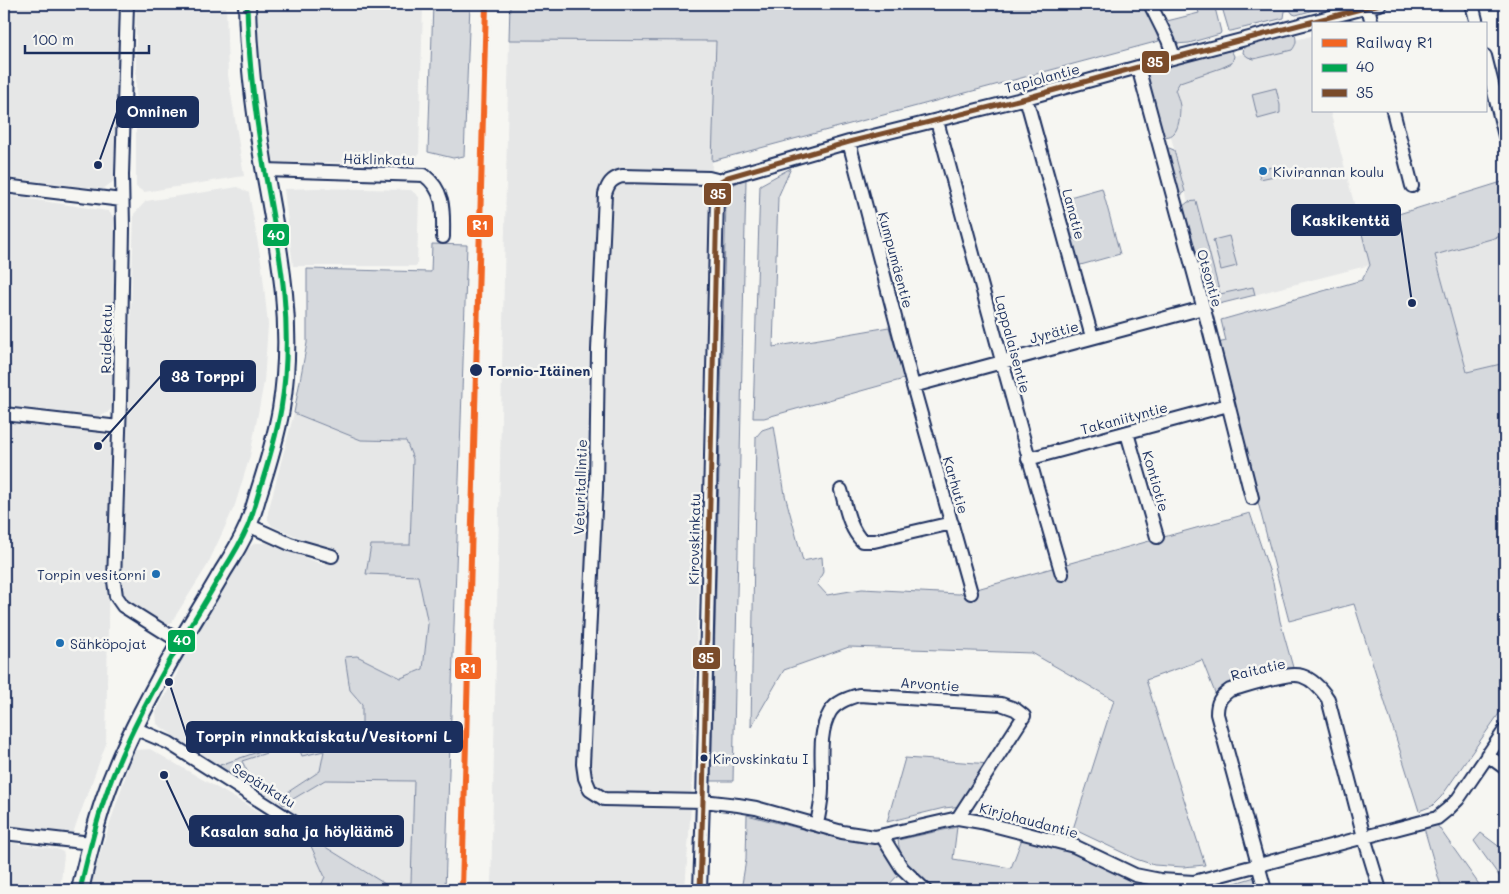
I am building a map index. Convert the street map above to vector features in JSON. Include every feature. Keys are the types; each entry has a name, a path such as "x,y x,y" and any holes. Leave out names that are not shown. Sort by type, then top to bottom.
{"main road":[{"path":"80,890 104,798 134,728 180,642 206,601 248,525 268,465 284,388 287,351 285,289 249,60 247,4"}],"street":[{"name":"Raidekatu","path":"127,4 119,427 114,572 116,596 123,606 180,642"},
{"path":"1150,4 1168,40 1174,57"},
{"path":"1472,4 1476,22"},
{"path":"1372,22 1374,5"},
{"name":"Tapiolantie","path":"720,185 728,177 849,142 1026,98 1342,8 1374,5"},
{"path":"1486,58 1500,90 1505,136"},
{"name":"Otsontie","path":"1138,67 1252,498"},
{"name":"Lanatie","path":"1026,98 1092,338"},
{"path":"1393,112 1412,186"},
{"name":"Lappalaisentie","path":"937,121 1028,459 1062,574"},
{"name":"Kumpumäentie","path":"849,142 913,386"},
{"name":"Häklinkatu","path":"265,170 424,174 438,190 443,204 443,237"},
{"name":"Veturitallintie","path":"703,801 604,799 590,790 585,778 583,764 596,489 598,350 605,194 608,184 615,178 622,176 709,178 720,185"},
{"name":"Kirovskinkatu","path":"700,890 716,197 720,185"},
{"path":"4,186 122,200"},
{"name":"Jyrätie","path":"913,386 1203,308"},
{"name":"Karhutie","path":"913,386 971,593"},
{"name":"Takaniityntie","path":"1028,459 1127,434 1228,405"},
{"path":"4,414 119,427"},
{"name":"Kontiotie","path":"1127,434 1157,536"},
{"path":"841,490 851,524 856,535 862,541 874,541 952,523"},
{"path":"248,525 290,544 332,556"},
{"name":"Raitatie","path":"1265,890 1217,714 1217,703 1230,690 1288,675 1301,676 1310,680 1321,689 1328,699 1364,837 1380,890"},
{"name":"Arvontie","path":"817,824 822,792 822,740 826,723 830,711 837,704 846,698 859,695 1001,704 1014,709 1024,716 958,818"},
{"name":"Sepänkatu","path":"134,728 169,742 298,825"},
{"name":"Kirjohaudantie","path":"703,801 756,808 859,835 882,836 958,818 981,822 1074,846 1134,875 1160,880 1194,882 1437,818 1458,799 1505,730"},
{"path":"1487,755 1505,768"},
{"path":"4,833 91,843"},
{"path":"882,836 902,868 925,890"}],"shaded area":[{"path":"4,4 119,4 114,181 103,189 4,177"},
{"path":"136,4 226,4 228,75 244,176 144,192 136,187"},
{"path":"253,4 423,4 419,155 401,163 271,162 257,70"},
{"path":"433,4 470,4 464,156 453,158 428,152"},
{"path":"510,4 1146,4 1159,41 712,161 716,41 509,40"},
{"path":"1196,4 1214,4 1220,34 1189,43 1175,44 1167,21 1199,13"},
{"path":"1221,4 1332,5 1296,15 1290,10 1285,11 1284,18 1229,31"},
{"path":"1292,34 1295,35 1296,41 1292,50 1254,59 1243,53 1244,46"},
{"name":"Kivirannan koulu","path":"1311,36 1312,112 1330,112 1370,265 1215,305 1155,76"},
{"path":"509,40 716,41 691,806 685,890 491,890"},
{"path":"1231,50 1234,56 1232,63 1180,82 1175,90 1180,106 1178,127 1172,135 1163,136 1146,77 1156,68"},
{"path":"1276,88 1280,113 1258,119 1252,94"},
{"path":"1166,149 1174,150 1185,192 1181,195 1178,193"},
{"path":"1277,166 1279,175 1260,179 1258,170"},
{"path":"791,168 778,197 773,347 889,327 904,379 764,418 753,418 760,185"},
{"path":"746,179 733,781 711,781 726,201 732,186"},
{"path":"1505,181 1505,235 1435,255 1467,372 1505,363 1505,705 1441,797 1432,806 1419,811 1354,604 1289,621 1217,345 1226,341 1221,320 1362,280 1370,265 1360,226"},
{"path":"238,187 249,193 262,267 268,325 264,382 250,456 235,505 207,566 171,623 166,625 125,597 122,591 134,214 146,201"},
{"path":"1102,188 1120,254 1077,266 1059,200"},
{"path":"284,189 411,190 419,197 417,266 293,266"},
{"path":"4,195 108,211 116,219 112,408 99,417 4,405"},
{"path":"1196,201 1220,294 1253,287 1255,295 1215,305 1209,304 1182,207 1188,202"},
{"path":"1505,235 1505,363 1467,373 1435,255"},
{"path":"1229,236 1237,266 1221,270 1213,240"},
{"path":"432,244 467,245 445,890 319,890 325,877 306,835 385,884 411,883 414,781 325,780 283,805 279,798 320,771 324,751 302,756 297,743 242,761 255,787 251,788 220,769 220,765 318,731 352,732 362,726 362,704 350,690 345,657 357,656 401,678 423,669 428,624 418,576 366,574 371,545 410,545 413,459 406,441 361,440 294,413 307,343 307,269 431,272"},
{"path":"294,413 361,440 406,441 413,459 410,545 367,574 418,576 428,624 423,669 401,678 357,656 345,657 350,689 362,704 362,726 352,732 318,731 220,769 157,724 156,712 177,674 182,657 246,550 255,543 267,543 324,565 329,550 272,526 268,520 268,512"},
{"path":"4,422 99,432 106,436 111,447 106,744 73,833 4,825"},
{"path":"774,426 785,495 803,561 822,557 823,572 817,584 827,595 862,589 959,594 1250,513 1273,582 1280,621 1294,671 1217,698 1202,660 1146,680 1205,865 1183,867 1154,865 1136,859 1073,829 1114,700 1032,653 849,647 784,670 751,727 756,437 762,430"},
{"path":"297,743 324,751 320,771 279,798 283,805 325,780 414,781 411,883 385,884 307,835 325,877 319,890 91,890 94,872 134,750 150,749 297,834 304,823 251,788 255,787 242,761"},
{"path":"905,758 991,764 963,806 944,808 887,822"},
{"path":"747,815 841,839 882,845 901,872 884,890 741,890 746,860"},
{"path":"1437,825 1483,890 1442,890 1424,828"},
{"path":"957,827 953,859 1011,868 1023,836 1072,850 1133,880 1159,888 1196,890 932,890 905,862 898,840"},
{"path":"1481,833 1505,851 1505,884 1474,841"},
{"path":"4,842 57,849 63,852 60,890 4,890"},
{"path":"1255,877 1259,890 1196,890 1225,886"}],"rail line":[{"name":"R1","path":"462,890 486,4"}],"transit line":[{"name":"40","path":"80,890 100,811 116,769 129,739 167,666 233,555 248,526 277,431 285,378 286,317 280,257 264,167 250,66 247,4"},
{"name":"35","path":"700,890 717,197 721,181 728,177 849,142 1026,98 1380,4"}],"place":[{"name":"Onninen","path":"98,165"},
{"name":"Kivirannan koulu","path":"1263,171"},
{"name":"Kaskikenttä","path":"1412,303"},
{"name":"Tornio-Itäinen","path":"476,370"},
{"name":"38 Torppi","path":"98,446"},
{"name":"Torpin vesitorni","path":"156,574"},
{"name":"Sähköpojat","path":"60,643"},
{"name":"Torpin rinnakkaiskatu/Vesitorni L","path":"169,682"},
{"name":"Kirovskinkatu I","path":"704,758"},
{"name":"Kasalan saha ja höyläämö","path":"164,775"}]}
